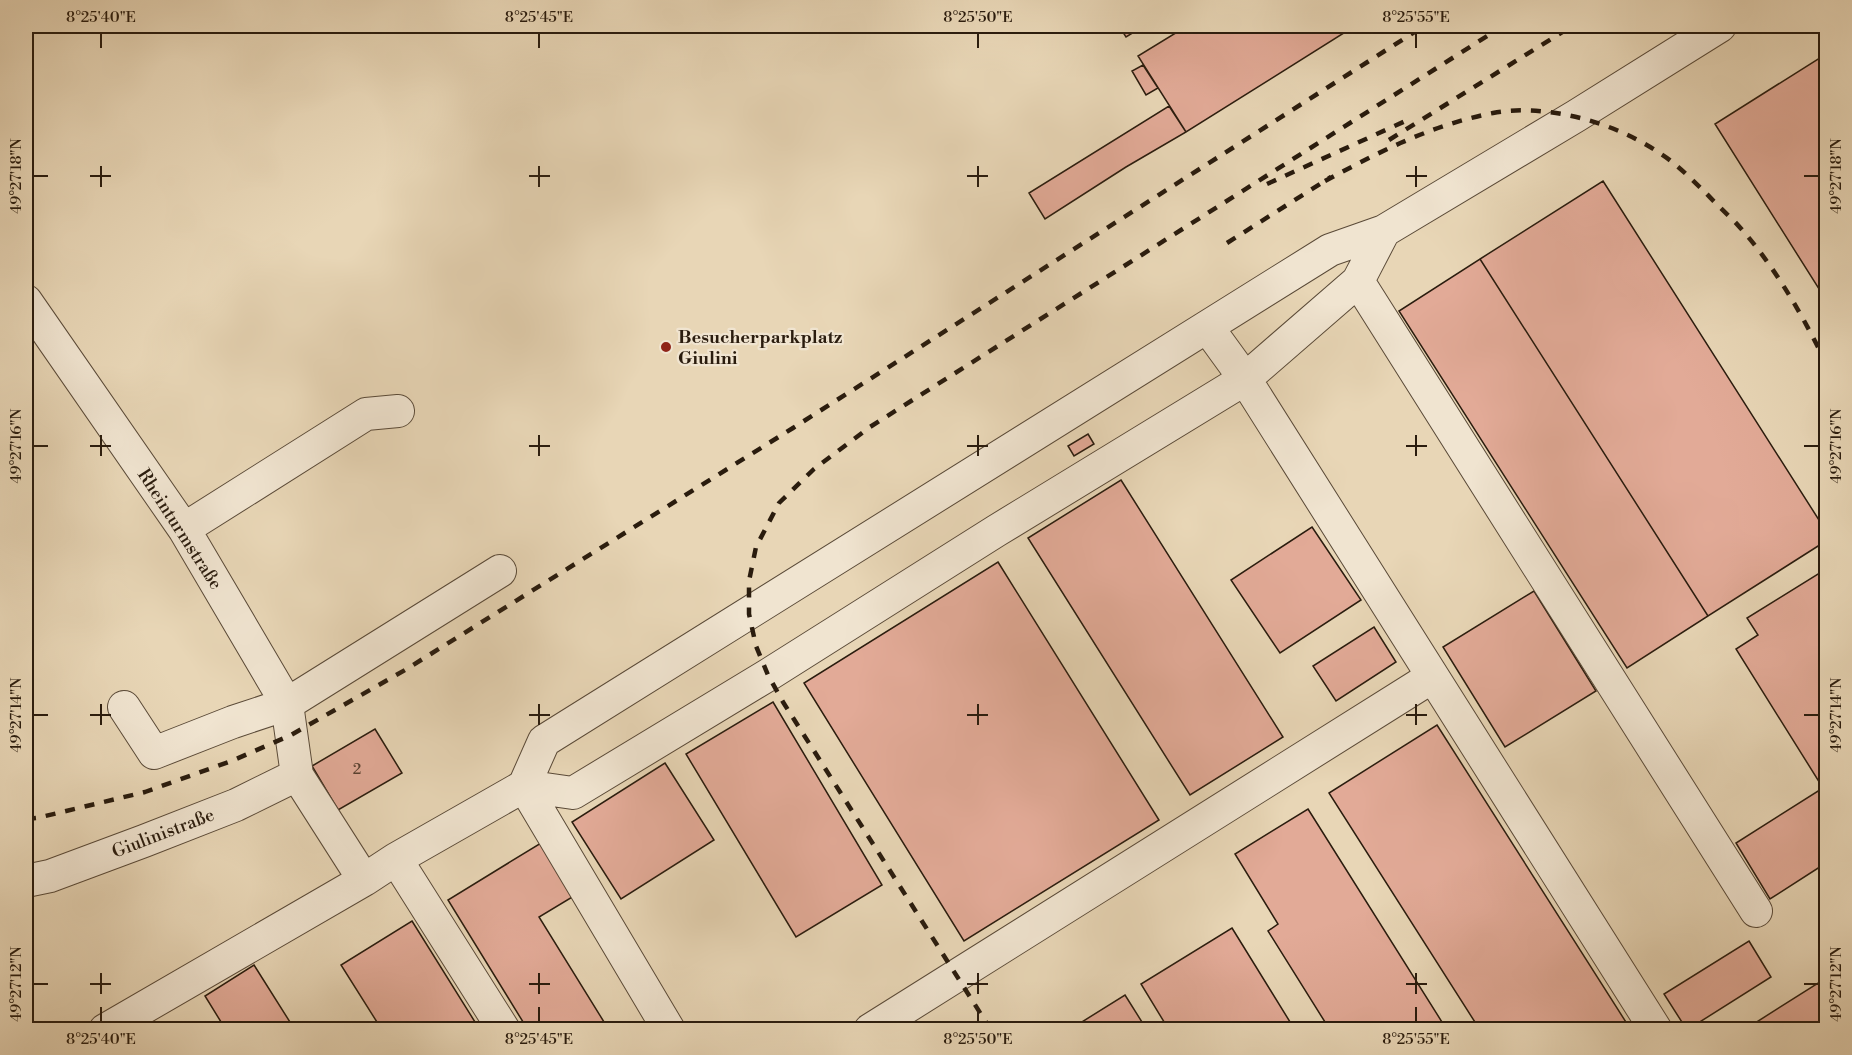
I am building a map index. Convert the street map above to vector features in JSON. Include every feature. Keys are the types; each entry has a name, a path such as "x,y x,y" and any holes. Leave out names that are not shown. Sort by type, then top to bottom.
{"street":[{"path":"105,1029 524,786 544,741 1330,250 1384,231 1576,116 1720,26"},
{"path":"524,786 573,793 768,675 1006,525 1245,379 1358,281 1384,231"},
{"path":"1358,281 1756,911"},
{"name":"Rheinturmstraße","path":"26,301 183,529 287,704 297,775"},
{"path":"1208,328 1245,379 1656,1029"},
{"path":"183,529 366,414 398,411"},
{"path":"124,707 154,753 287,704 500,571"},
{"path":"870,1029 1432,677"},
{"path":"297,775 364,880"},
{"name":"Giulinistraße","path":"26,881 50,876 144,841 236,805 297,775"},
{"path":"524,786 669,1029"},
{"path":"396,859 504,1029"}],"path":[{"path":"26,32 36,26"}],"building":[{"path":"1119,26 1144,26 1126,37"},
{"path":"1187,26 1355,26 1186,132 1138,56"},
{"path":"1826,54 1826,300 1715,124"},
{"path":"1143,65 1158,88 1146,95 1132,71"},
{"path":"1169,106 1186,132 1045,219 1029,193"},
{"path":"1603,181 1826,531 1826,541 1708,616 1480,259"},
{"path":"1480,259 1708,616 1627,668 1399,311"},
{"path":"1088,434 1094,444 1074,456 1068,446"},
{"path":"1121,480 1283,737 1190,795 1028,538"},
{"path":"1312,527 1361,600 1280,653 1231,580"},
{"path":"998,562 1159,820 964,941 804,683"},
{"path":"1826,569 1826,863 1770,899 1736,843 1823,788 1736,649 1758,635 1747,618"},
{"path":"1534,591 1596,691 1505,747 1443,647"},
{"path":"1374,627 1396,662 1336,701 1313,666"},
{"path":"773,702 882,885 796,937 686,754"},
{"path":"1437,725 1631,1030 1480,1030 1329,793"},
{"path":"375,729 402,773 338,810 312,766"},
{"path":"665,763 714,840 621,899 572,822"},
{"path":"1308,809 1447,1030 1330,1030 1268,931 1278,924 1235,854"},
{"path":"541,843 574,896 539,917 609,1030 528,1030 448,900"},
{"path":"412,921 480,1030 382,1030 341,965"},
{"path":"1232,928 1295,1030 1169,1030 1141,984"},
{"path":"1749,941 1771,977 1687,1030 1664,994"},
{"path":"254,965 295,1030 226,1030 205,996"},
{"path":"1826,978 1826,1030 1744,1030"},
{"path":"1125,995 1147,1030 1069,1030"}],"railway":[{"path":"26,819 145,792 234,760 291,735 405,670 793,428 1424,26"},
{"path":"991,1030 768,675 756,646 749,614 749,581 756,547 779,503 814,469 870,427 1503,26"},
{"path":"1389,140 1572,26"},
{"path":"1325,181 1427,132 1493,113 1517,110 1548,112 1584,119 1611,128 1649,146 1679,167 1735,222 1762,254 1786,290 1826,363"},
{"path":"1267,184 1412,118"},
{"path":"1227,243 1331,177"}],"place":[{"name":"Besucherparkplatz Giulini","path":"666,347"}]}
